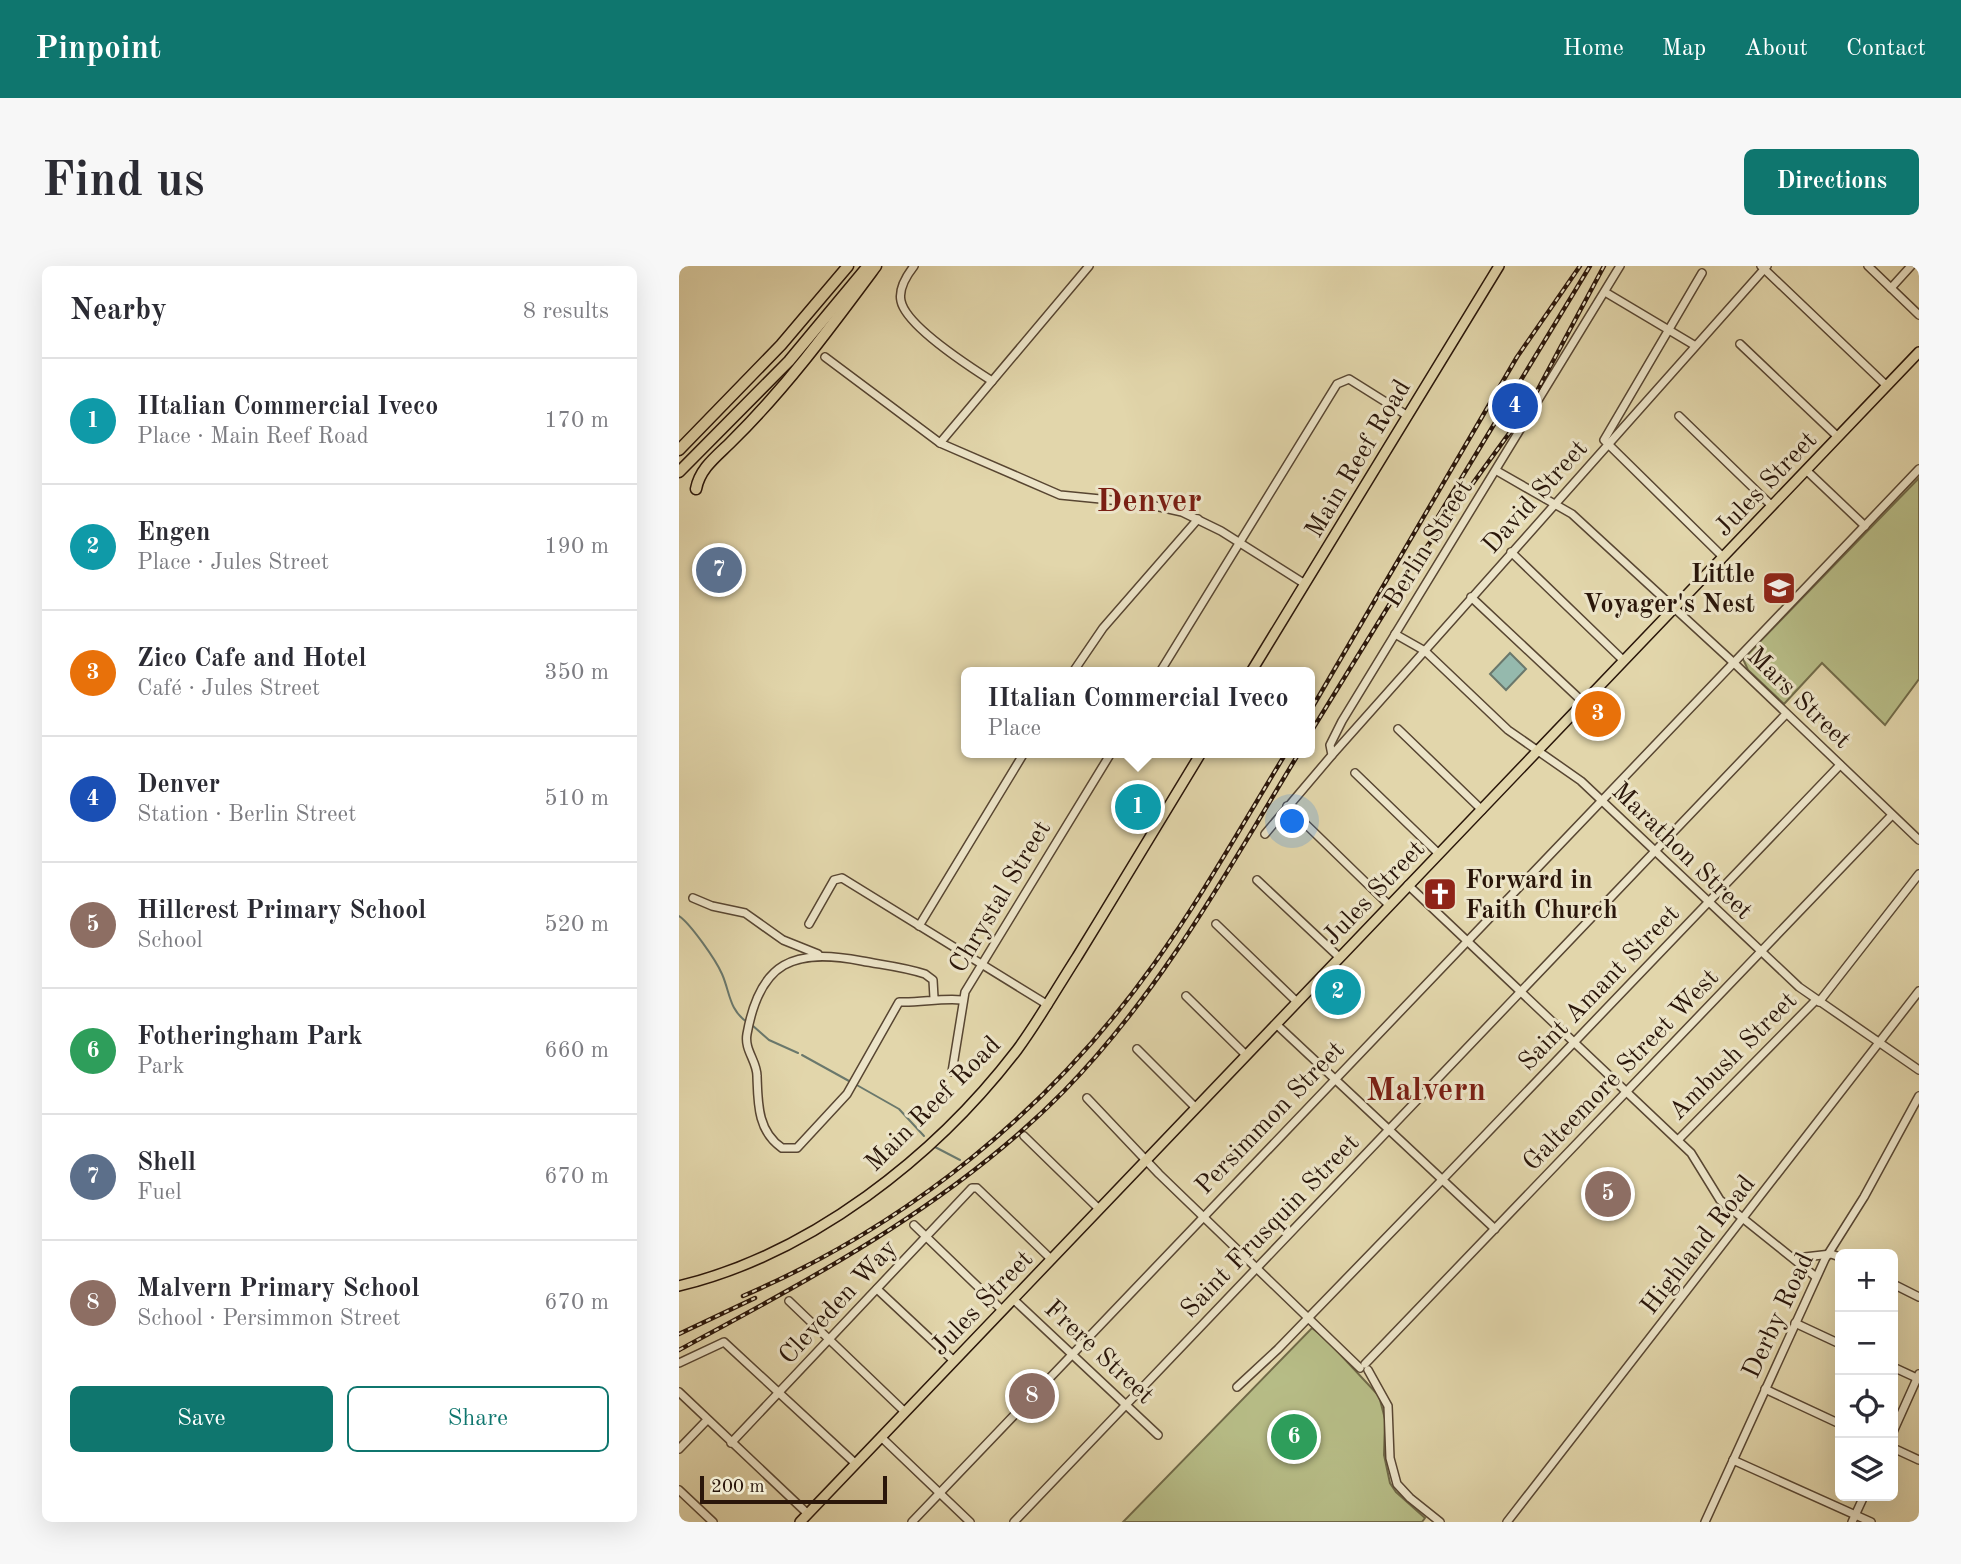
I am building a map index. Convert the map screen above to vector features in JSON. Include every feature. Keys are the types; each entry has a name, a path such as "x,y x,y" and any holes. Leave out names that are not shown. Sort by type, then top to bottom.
{"highway":[{"path":"679,450 763,365 848,266"},
{"path":"679,472 789,361 868,266"},
{"path":"696,489 704,470 770,403 816,349 876,266"}],"main road":[{"name":"Main Reef Road","path":"1254,667 1499,266"},
{"name":"Jules Street","path":"800,1522 1919,352"},
{"name":"Main Reef Road","path":"679,1286 730,1271 821,1228 861,1201 918,1153 988,1085 1048,1005 1198,758"}],"street":[{"path":"914,266 902,286 901,302 905,312 943,346 992,381"},
{"path":"940,443 1089,266"},
{"name":"Berlin Street","path":"1265,834 1332,755 1329,745 1342,721 1620,266"},
{"path":"1868,266 1919,315"},
{"path":"1891,288 1911,266"},
{"path":"1764,267 1887,386"},
{"name":"David Street","path":"1332,755 1764,267"},
{"path":"1702,273 1604,436 1607,446 1723,557"},
{"path":"1605,292 1694,345"},
{"path":"1740,344 1838,437"},
{"path":"825,357 940,443 1060,495 1174,509 1198,519 1240,543 1305,584"},
{"path":"1163,667 1342,379 1349,379 1408,416"},
{"path":"1617,415 1627,421"},
{"path":"1679,416 1772,506"},
{"name":"Persimmon Street","path":"912,1522 1919,469"},
{"path":"1806,470 1864,526"},
{"name":"Mars Street","path":"1497,471 1555,503 1675,607 1919,840"},
{"path":"1076,667 1103,628 1198,519"},
{"path":"1511,552 1624,661"},
{"path":"1471,597 1584,703"},
{"name":"Marathon Street","path":"1395,634 1425,651 1503,726 1539,750 1602,800 1760,953 1818,1001 1919,1070"},
{"name":"Saint Frusquin Street","path":"1014,1522 1786,714"},
{"path":"1398,729 1482,810"},
{"path":"919,926 1021,758"},
{"name":"Chrystal Street","path":"952,1072 962,1000 1108,758"},
{"name":"Saint Amant Street","path":"1237,1387 1442,1180 1840,765"},
{"path":"1355,773 1439,854"},
{"path":"1287,806 1389,905"},
{"name":"Galteemore Street West","path":"1364,1368 1892,815"},
{"name":"Ambush Street","path":"1678,1140 1818,1001 1919,874"},
{"path":"809,924 838,878 1048,1005"},
{"path":"1257,880 1339,957"},
{"path":"1408,885 1678,1140 1699,1163 1717,1196 1816,1278"},
{"path":"693,898 712,906 745,913 783,940 818,955 899,966 925,974 933,980 934,998"},
{"path":"1216,924 1297,1002"},
{"path":"818,955 792,961 772,974 756,999 747,1034 748,1047 757,1073 756,1091 761,1123 782,1148 799,1146 838,1107 897,1003 913,1004 934,998 962,1000"},
{"name":"Highland Road","path":"1507,1522 1919,991"},
{"path":"1186,996 1246,1055"},
{"path":"1276,1024 1495,1229"},
{"path":"1137,1049 1196,1108"},
{"name":"Derby Road","path":"1705,1522 1828,1254 1864,1197 1919,1096"},
{"path":"1087,1098 1204,1216 1374,1380 1388,1406 1390,1458 1397,1484 1410,1499 1440,1522"},
{"path":"1024,1136 1099,1209"},
{"name":"Cleveden Way","path":"731,1443 831,1341 972,1188 977,1188 1051,1259"},
{"path":"914,1225 1002,1310"},
{"path":"1795,1258 1828,1254 1835,1256"},
{"path":"1898,1286 1919,1297"},
{"path":"877,1289 954,1361"},
{"name":"Frere Street","path":"1013,1299 1158,1435"},
{"path":"789,1301 905,1412"},
{"path":"1795,1323 1835,1342"},
{"path":"679,1363 722,1341 856,1464"},
{"path":"1898,1369 1918,1377 1898,1421"},
{"path":"1765,1390 1835,1422"},
{"path":"679,1392 808,1514"},
{"path":"679,1449 707,1420"},
{"path":"881,1437 970,1522"},
{"path":"1898,1450 1919,1460"},
{"path":"1733,1460 1854,1518 1871,1522"},
{"path":"679,1490 713,1522"},
{"path":"1854,1518 1862,1501"}],"green space":[{"path":"1919,478 1919,679 1885,725 1822,663 1784,704 1748,670 1743,659"},
{"path":"1312,1328 1325,1338 1379,1396 1385,1419 1384,1455 1390,1483 1396,1492 1425,1518 1422,1522 1123,1522"}],"water":[{"path":"1510,653 1526,669 1506,690 1490,674"}],"waterway":[{"path":"679,916 714,960 733,1006 747,1022"},
{"path":"752,1025 769,1040 798,1053"},
{"path":"802,1055 849,1081"},
{"path":"855,1084 899,1109 924,1136"},
{"path":"935,1147 960,1160"}],"railway":[{"path":"1315,703 1517,357 1580,266"},
{"path":"1436,520 1590,266"},
{"path":"1315,725 1415,563 1529,406 1604,266"},
{"path":"743,1296 862,1235 971,1158 1022,1114 1069,1067 1113,1017 1154,964 1206,886 1283,758"},
{"path":"679,1350 832,1265 930,1203 977,1168 1064,1091 1132,1013 1162,971 1219,885 1296,758"},
{"path":"679,1334 755,1298"}],"place":[{"name":"Denver","path":"1515,406"},
{"name":"Shell","path":"719,570"},
{"name":"Little Voyager's Nest","path":"1779,588"},
{"name":"Zico Cafe and Hotel","path":"1598,714"},
{"name":"IItalian Commercial Iveco","path":"1138,807"},
{"name":"Forward in Faith Church","path":"1440,894"},
{"name":"Engen","path":"1338,992"},
{"name":"Hillcrest Primary School","path":"1608,1194"},
{"name":"Malvern Primary School","path":"1032,1396"},
{"name":"Fotheringham Park","path":"1294,1437"}],"district":[{"name":"Denver","path":"1149,499"},
{"name":"Malvern","path":"1426,1088"}]}
